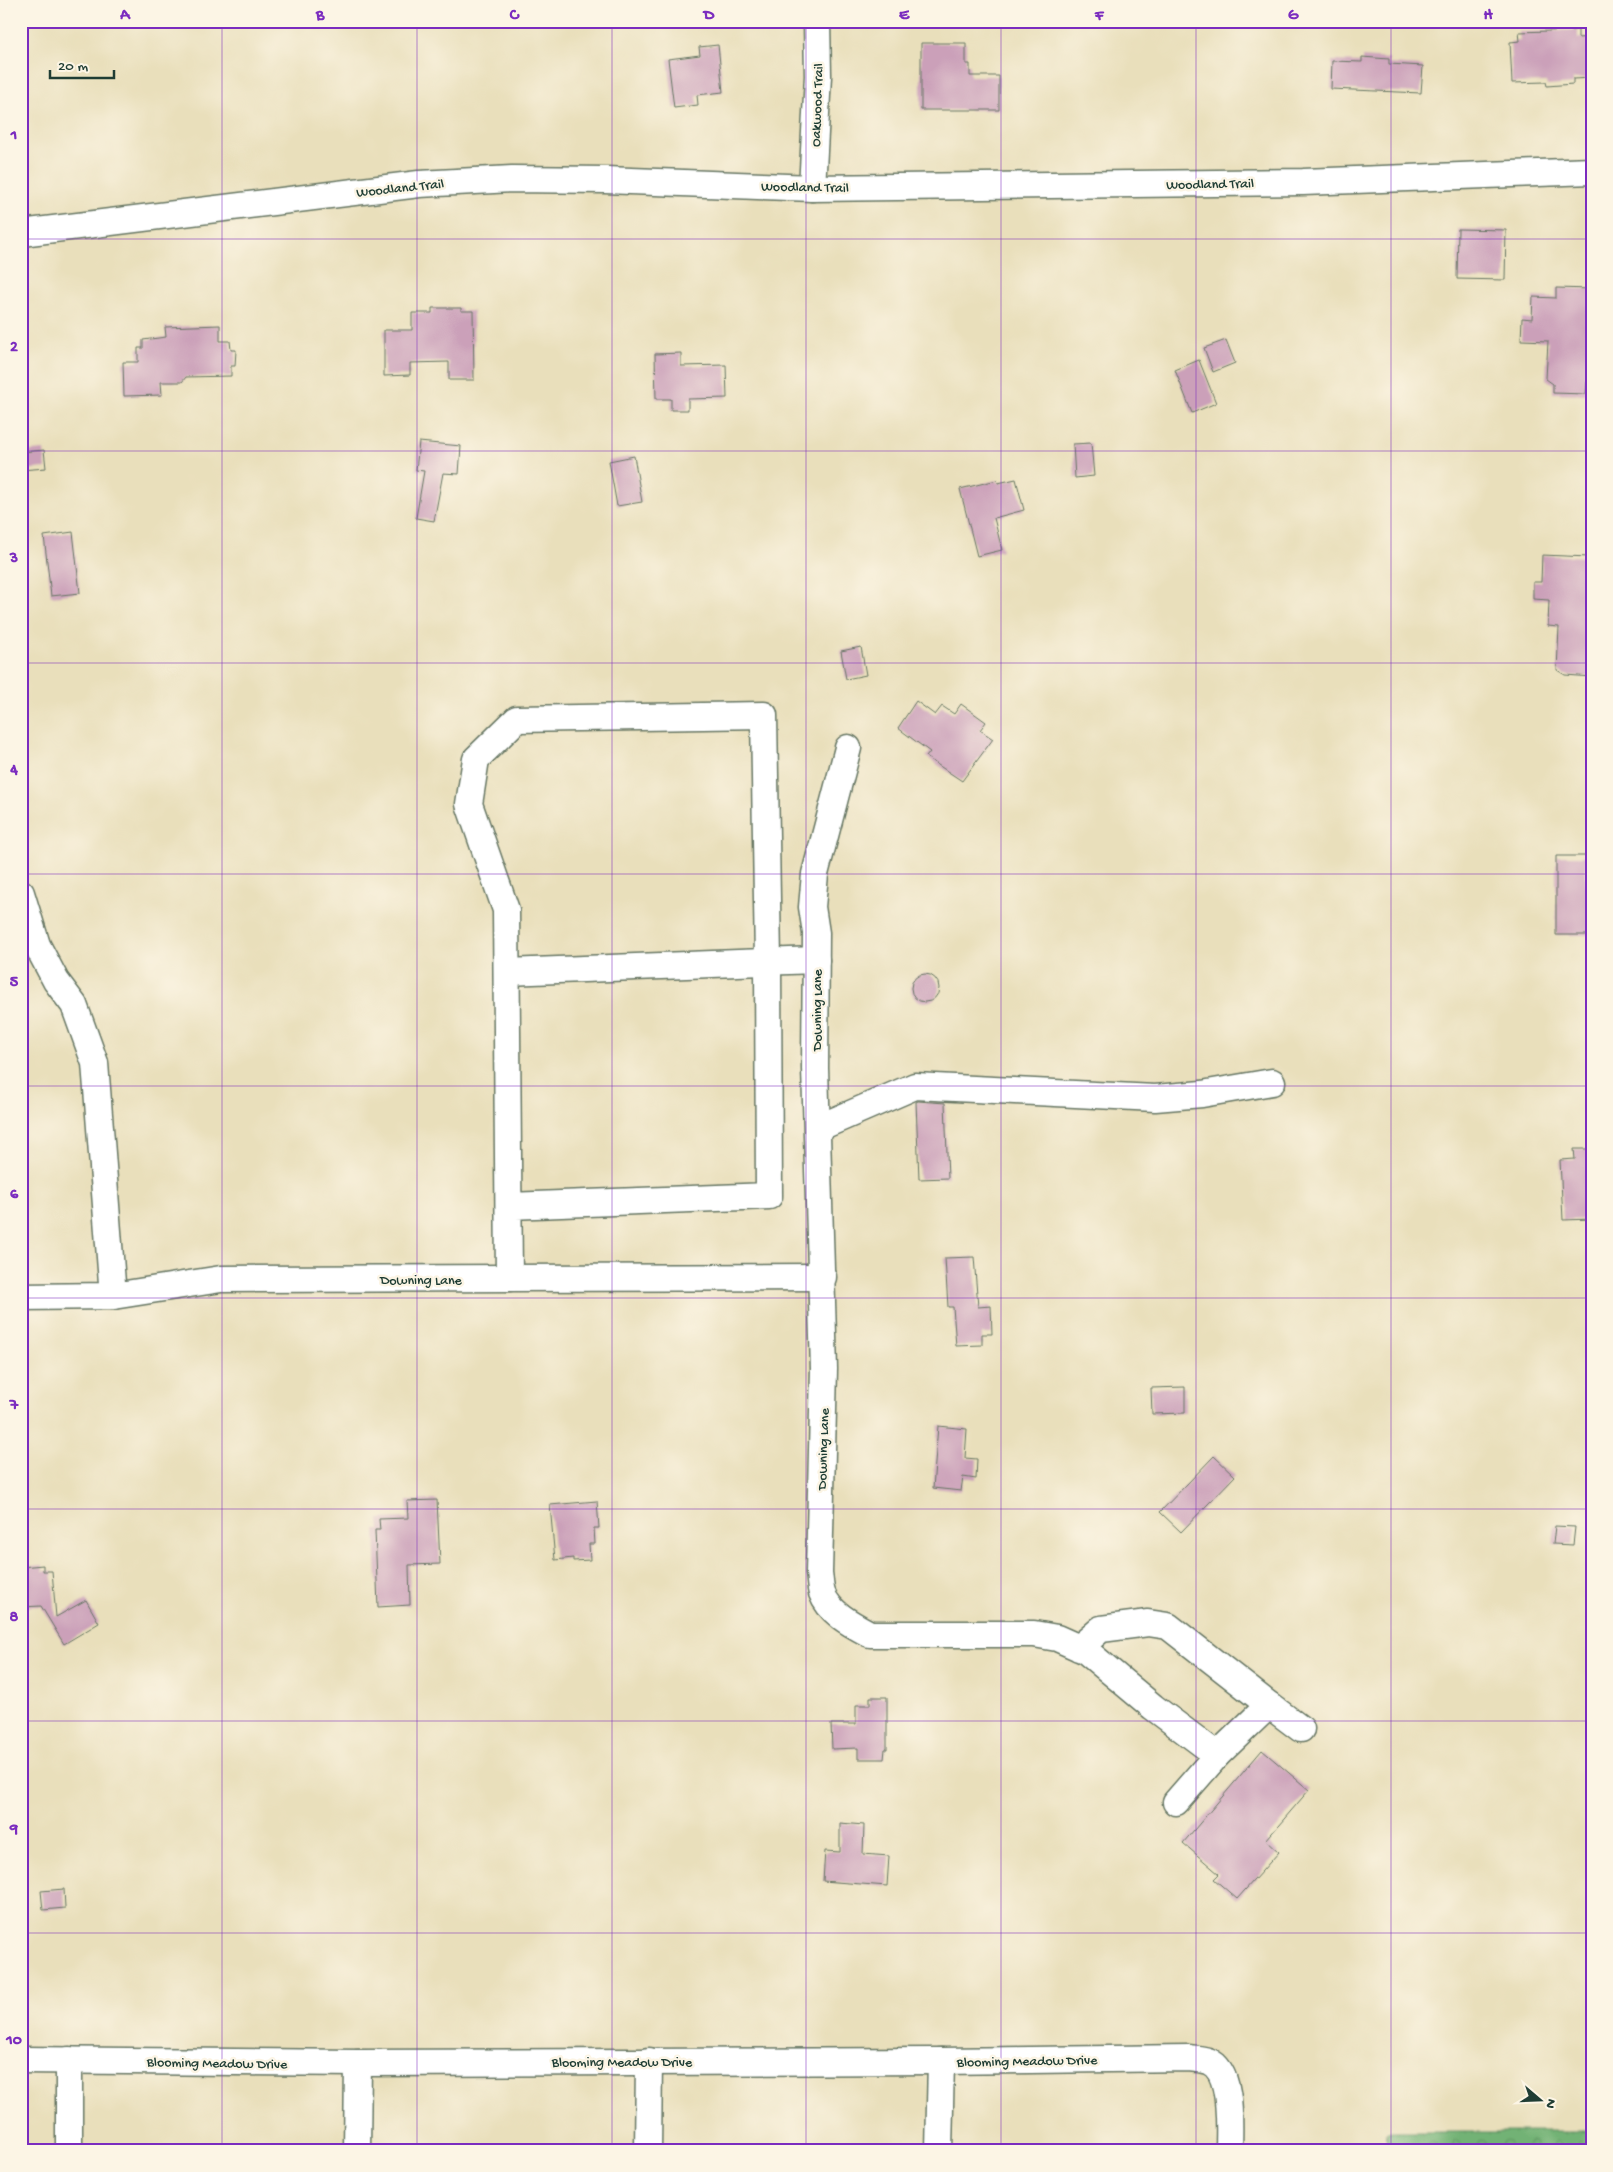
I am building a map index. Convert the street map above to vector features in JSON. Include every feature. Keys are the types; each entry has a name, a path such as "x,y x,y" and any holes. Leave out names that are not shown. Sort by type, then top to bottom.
{"street":[{"name":"Oakwood Trail","path":"812,188 818,76 817,21"},
{"name":"Woodland Trail","path":"21,233 419,184 512,179 812,188 1303,182 1592,171"},
{"path":"509,1206 769,1196 764,715 517,719 476,759 469,804 506,910 509,1278"},
{"name":"Downing Lane","path":"848,748 815,874 812,907 816,934 815,1068 823,1277 824,1370 819,1573 822,1592 827,1601 847,1621 870,1634 1034,1634 1057,1638 1086,1651 1153,1707 1217,1755"},
{"path":"21,893 37,945 56,981 74,1005 95,1063 113,1296"},
{"path":"507,972 816,960"},
{"path":"818,1128 915,1086 1155,1098 1202,1094 1272,1082"},
{"name":"Downing Lane","path":"21,1297 113,1296 221,1280 823,1277"},
{"path":"1078,1648 1101,1629 1148,1623 1168,1626 1301,1729"},
{"path":"1176,1802 1217,1755 1269,1704"},
{"name":"Blooming Meadow Drive","path":"21,2060 358,2063 941,2061 1189,2058 1209,2061 1219,2070 1226,2087 1230,2113 1229,2151"},
{"path":"69,2060 69,2151"},
{"path":"648,2151 649,2061"},
{"path":"939,2151 941,2061"},
{"path":"357,2151 358,2063"}],"green space":[{"path":"1387,2132 1592,2132 1592,2151 1386,2151"}],"building":[{"path":"1578,30 1578,38 1592,37 1592,78 1573,79 1573,84 1547,86 1546,82 1512,83 1510,42 1520,41 1519,32"},
{"path":"921,43 966,43 966,64 970,64 970,76 999,76 999,110 921,110"},
{"path":"718,45 723,92 697,95 698,105 674,108 668,59 700,55 699,47"},
{"path":"1362,57 1389,59 1389,64 1423,66 1421,93 1331,89 1332,61 1362,62"},
{"path":"1458,229 1506,230 1505,280 1457,279"},
{"path":"1556,288 1592,289 1592,383 1587,382 1586,394 1553,393 1553,384 1546,379 1548,341 1521,340 1522,318 1532,319 1533,297 1556,298"},
{"path":"432,308 461,308 461,311 473,311 474,380 449,380 449,362 410,363 410,375 384,376 384,330 412,330 412,313 432,313"},
{"path":"220,325 220,341 230,341 231,350 236,350 235,366 231,366 231,376 186,377 182,382 161,382 162,395 124,396 123,362 138,362 138,348 143,348 143,340 166,337 165,327"},
{"path":"1226,340 1235,363 1213,372 1204,348"},
{"path":"681,353 681,366 726,365 727,398 688,399 688,410 671,410 671,399 656,399 655,354"},
{"path":"1199,360 1216,403 1192,413 1175,370"},
{"path":"419,442 461,446 459,474 443,473 434,521 416,518 424,471 416,470"},
{"path":"1091,443 1094,476 1075,478 1073,444"},
{"path":"44,450 46,468 21,470 21,452"},
{"path":"634,456 642,502 617,506 609,461"},
{"path":"1016,479 1024,510 994,518 1002,550 977,556 960,489 997,480 998,483"},
{"path":"73,532 80,593 51,596 44,536"},
{"path":"1542,555 1589,557 1588,583 1592,583 1592,677 1565,675 1557,670 1559,627 1548,626 1549,600 1533,599 1533,582 1541,582"},
{"path":"861,647 866,675 846,679 841,651"},
{"path":"916,701 935,715 942,706 954,714 961,704 986,722 980,730 993,739 962,781 926,757 930,752 898,728"},
{"path":"1556,856 1586,856 1586,884 1592,884 1592,935 1556,935"},
{"path":"925,974 935,978 939,988 935,998 925,1002 915,998 911,988 915,978"},
{"path":"916,1102 945,1103 948,1178 919,1179"},
{"path":"1574,1149 1592,1149 1592,1219 1563,1220 1560,1160 1575,1159"},
{"path":"974,1257 978,1307 991,1306 992,1334 982,1334 982,1345 956,1346 953,1307 948,1307 945,1258"},
{"path":"1185,1387 1185,1413 1152,1414 1151,1388"},
{"path":"938,1426 967,1429 965,1458 977,1459 976,1479 963,1477 961,1491 933,1488"},
{"path":"1214,1456 1235,1476 1181,1532 1160,1512"},
{"path":"437,1500 440,1564 409,1565 410,1605 378,1607 375,1530 380,1530 379,1519 408,1518 407,1501"},
{"path":"597,1501 599,1528 594,1528 595,1544 589,1544 590,1560 573,1561 573,1558 555,1560 550,1505"},
{"path":"1555,1526 1575,1527 1573,1545 1553,1544"},
{"path":"43,1565 43,1571 52,1571 56,1617 86,1600 99,1623 64,1644 41,1606 21,1607 21,1567"},
{"path":"870,1697 887,1697 887,1749 885,1749 884,1759 858,1759 858,1748 832,1749 831,1724 856,1724 856,1705 870,1705"},
{"path":"1262,1750 1309,1790 1266,1840 1279,1852 1237,1899 1214,1879 1219,1874 1183,1843"},
{"path":"840,1823 864,1825 863,1854 889,1856 887,1886 823,1881 825,1851 840,1852"},
{"path":"64,1889 65,1908 43,1910 41,1891"}]}
